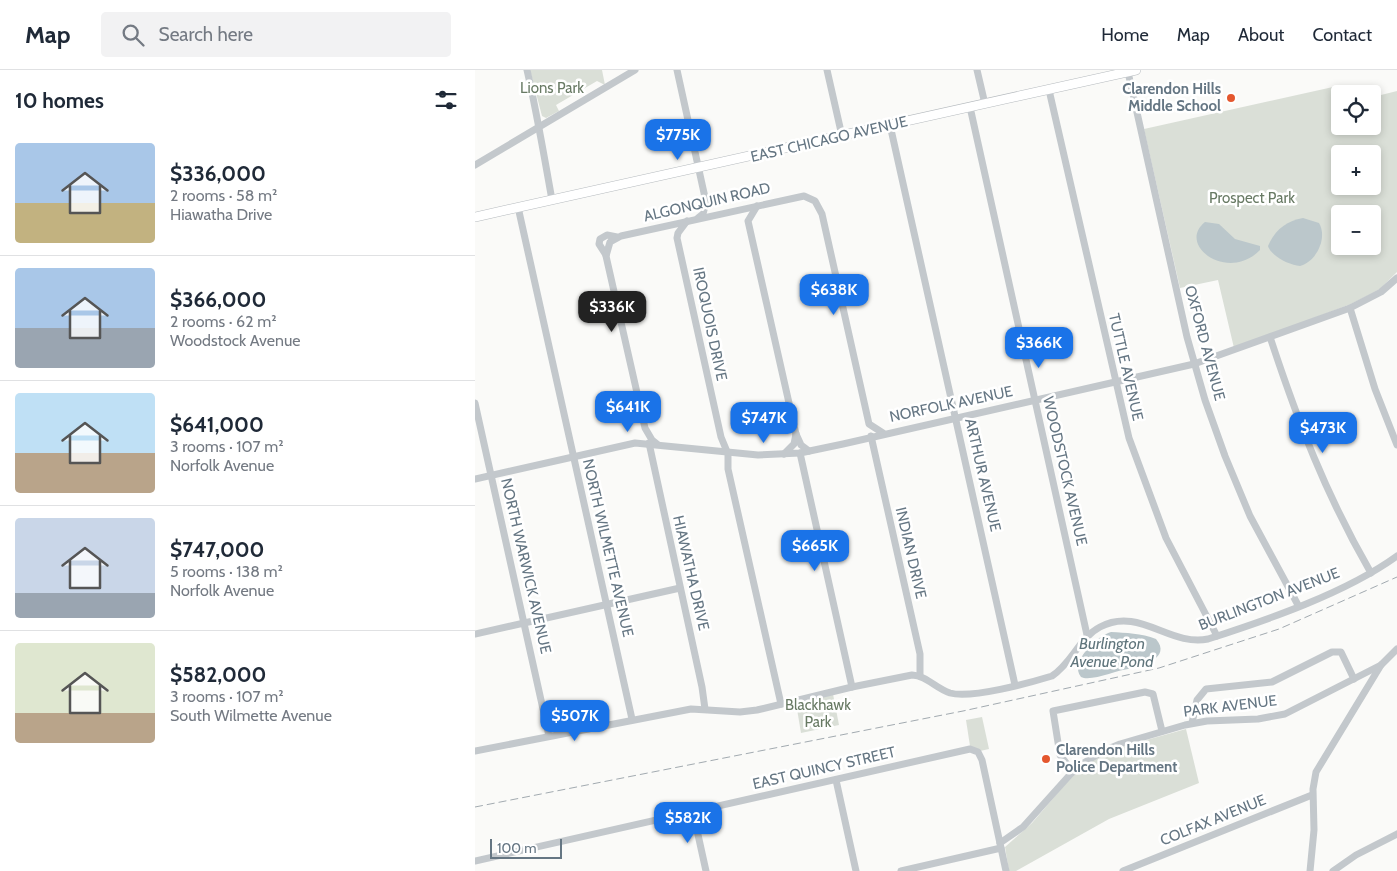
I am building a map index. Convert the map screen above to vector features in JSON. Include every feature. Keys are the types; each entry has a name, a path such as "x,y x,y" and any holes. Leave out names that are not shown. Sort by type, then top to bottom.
{"main road":[{"name":"EAST CHICAGO AVENUE","path":"475,217 1128,71"}],"street":[{"path":"527,70 540,126 540,139 552,200"},
{"path":"475,165 635,70"},
{"path":"677,70 706,202 703,214 698,218"},
{"path":"827,70 841,136"},
{"path":"977,70 985,104"},
{"name":"OXFORD AVENUE","path":"1128,71 1194,364 1215,432 1237,487 1271,558 1298,606"},
{"name":"TUTTLE AVENUE","path":"1049,90 1114,382 1129,438 1153,507 1180,568 1217,636"},
{"name":"WOODSTOCK AVENUE","path":"969,107 1087,635"},
{"name":"ARTHUR AVENUE","path":"890,125 1015,685"},
{"name":"ALGONQUIN ROAD","path":"610,242 617,237 757,205 800,196 813,199 822,214 869,424"},
{"path":"706,202 715,209 739,213 748,221 796,434 801,445 809,451"},
{"path":"748,221 757,205"},
{"name":"NORTH WILMETTE AVENUE","path":"518,208 632,719"},
{"path":"677,238 678,232 687,221"},
{"path":"661,227 668,229 677,238"},
{"path":"606,256 599,244 600,238 607,235 617,237"},
{"name":"IROQUOIS DRIVE","path":"677,238 721,437 728,454 729,469 781,704"},
{"name":"HIAWATHA DRIVE","path":"610,242 606,256 645,428 653,443 705,709"},
{"name":"NORFOLK AVENUE","path":"475,479 635,443 653,443 728,454 800,453 1194,364 1350,308 1381,292 1397,278"},
{"path":"1350,308 1375,390 1397,445"},
{"path":"1270,338 1311,456 1337,511 1371,573"},
{"name":"NORTH WARWICK AVENUE","path":"475,403 549,736"},
{"path":"862,439 867,433 869,424 876,430 885,433"},
{"path":"635,443 641,438 645,428"},
{"path":"783,454 791,449 796,434"},
{"name":"INDIAN DRIVE","path":"871,436 920,654 920,676"},
{"path":"706,451 714,450 719,445 721,437"},
{"path":"800,453 852,687"},
{"name":"BURLINGTON AVENUE","path":"920,676 943,690 954,694 974,694 1045,678 1057,673 1087,635 1108,623 1127,620 1142,622 1190,640 1201,641 1298,606 1371,573 1397,556"},
{"path":"475,634 680,588"},
{"name":"PARK AVENUE","path":"1000,846 1023,827 1086,760 1109,748 1192,723 1278,716 1303,706 1381,665 1397,649"},
{"path":"1192,723 1197,700 1206,689 1272,682 1332,652 1341,652 1354,679"},
{"path":"1310,871 1314,830 1313,795 1318,766 1381,665"},
{"path":"475,751 671,712 705,709 740,712 900,677 920,676"},
{"path":"1073,772 1060,755 1053,711 1145,692 1153,694 1162,731"},
{"name":"EAST QUINCY STREET","path":"475,861 958,751 975,750 982,760 1000,846"},
{"path":"835,780 856,871"},
{"name":"COLFAX AVENUE","path":"1123,871 1313,795"},
{"path":"693,812 706,871"},
{"path":"1333,871 1356,855 1397,834"},
{"path":"901,871 1000,846 1006,871"}],"green space":[{"name":"Lions Park","path":"530,70 602,70 605,85 597,81 556,105 559,111 546,118 542,116"},
{"name":"Prospect Park","path":"1331,87 1331,135 1381,135 1381,95 1397,91 1397,272 1380,289 1351,304 1234,348 1218,280 1180,288 1144,129"},
{"name":"Blackhawk Park","path":"833,694 839,725 801,733 796,703"},
{"path":"982,717 989,749 980,751 970,746 966,720"},
{"path":"1186,729 1199,783 1109,819 1016,871 1009,871 1005,847 1032,823 1074,774 1093,760 1114,749"}],"water":[{"path":"1303,218 1319,223 1322,235 1319,249 1315,255 1306,264 1300,266 1281,259 1268,246 1274,235 1282,227 1291,221"},
{"path":"1205,222 1219,224 1235,239 1260,246 1260,250 1247,259 1234,263 1221,262 1210,257 1201,250 1197,241 1198,231"},
{"name":"Burlington Avenue Pond","path":"1111,632 1139,634 1156,639 1160,646 1158,656 1141,666 1097,677 1081,677 1078,671 1079,664 1086,650 1105,634"}],"railway":[{"path":"475,807 963,711 1159,668 1279,629 1397,577"}],"place":[{"name":"Clarendon Hills Middle School","path":"1231,98"},
{"name":"Clarendon Hills Police Department","path":"1046,759"}]}
